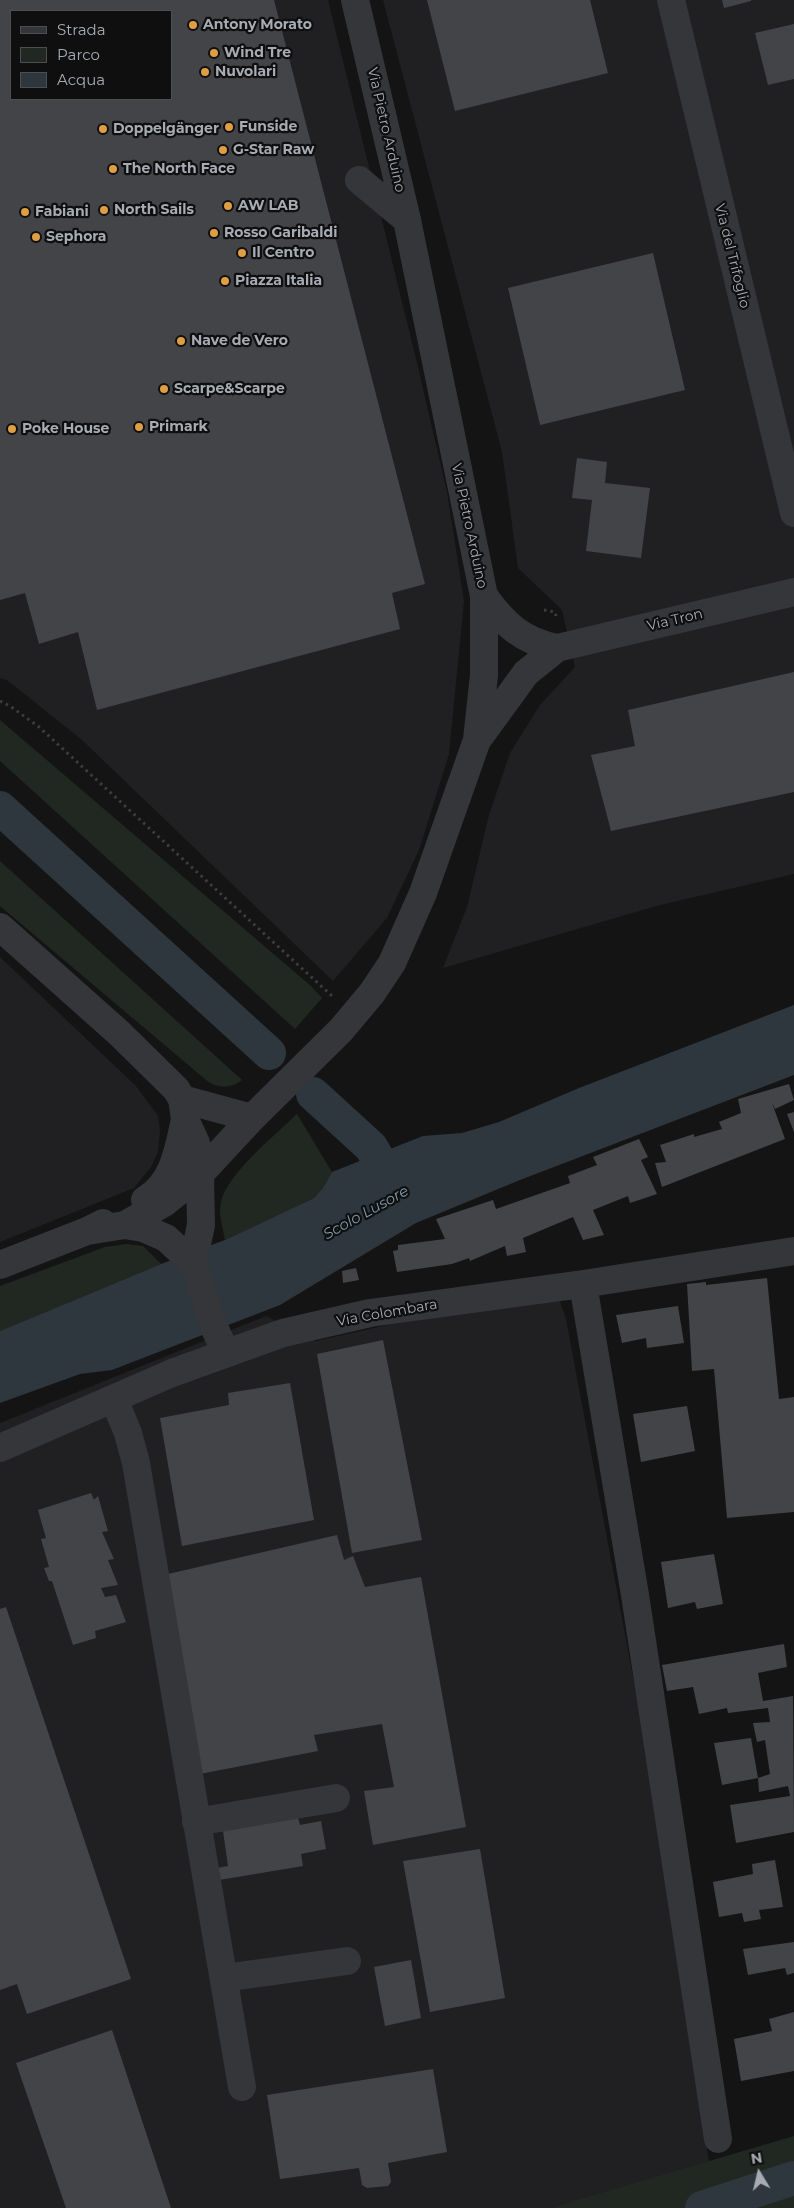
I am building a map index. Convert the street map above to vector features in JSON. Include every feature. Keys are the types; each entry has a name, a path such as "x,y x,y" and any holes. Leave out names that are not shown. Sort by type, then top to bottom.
{"street":[{"name":"Via Pietro Arduino","path":"125,1225 164,1203 200,1174 341,1030 372,993 392,963 438,852 477,740 484,676 484,596 407,220 355,0"},
{"name":"Via del Trifoglio","path":"671,0 794,513"},
{"path":"359,180 407,220"},
{"name":"Via Tron","path":"484,596 501,620 524,637 540,644 558,647 794,592"},
{"name":"Via Tron","path":"477,740 526,673 558,647"},
{"path":"0,927 119,1033 176,1090 196,1143 200,1174 201,1225 193,1263"},
{"path":"183,1109 256,1115"},
{"path":"0,1265 87,1231 148,1199 166,1182 175,1164 183,1109"},
{"path":"87,1231 125,1225 143,1228 166,1238 193,1263 214,1326 226,1353"},
{"name":"Via Colombara","path":"0,1448 114,1400 172,1373 283,1333 370,1313 583,1284 794,1251"},
{"path":"583,1284 635,1595 718,2139"},
{"path":"114,1400 128,1433 136,1463 242,2087"},
{"path":"196,1822 336,1798"},
{"path":"224,1978 347,1961"}],"path":[{"path":"0,701 39,726 335,999"}],"shaded area":[{"name":"Nave de Vero","path":"0,0 328,0 447,492 464,601 449,754 419,850 387,918 333,981 82,740 7,680 0,678"},
{"path":"383,0 794,0 794,874 660,905 443,968 467,907 489,815 510,753 540,705 575,667 562,610 518,568 502,452"},
{"path":"0,957 136,1086 158,1116 160,1130 158,1152 151,1167 134,1188 0,1242"},
{"path":"559,1298 566,1319 645,1741 709,2162 552,2208 0,2208 0,1423 266,1316 316,1341 392,1324"}],"green space":[{"path":"0,720 311,986 322,998 295,1029 0,761"},
{"path":"0,861 242,1080 224,1087 206,1080 0,906"},
{"path":"297,1114 332,1172 323,1188 314,1198 225,1240 220,1211 225,1191 232,1179 253,1155"},
{"path":"127,1244 143,1246 161,1264 0,1331 0,1286 105,1247"},
{"path":"794,2136 794,2208 552,2208 577,2200"}],"water":[{"name":"Scolo Lusore","path":"794,1005 794,1075 520,1180 416,1223 280,1305 112,1370 80,1374 0,1403 0,1331 161,1264 225,1240 314,1198 323,1188 332,1172 423,1136 462,1133 499,1122 579,1088"}],"building":[{"name":"Nave de Vero","path":"0,0 274,0 425,584 392,593 400,629 97,710 78,632 39,644 25,593 0,600"},
{"path":"427,0 590,0 608,73 455,111"},
{"path":"722,0 751,0 751,1 724,8"},
{"path":"794,24 794,79 768,85 755,33"},
{"path":"653,253 685,390 540,425 508,288"},
{"path":"577,458 607,462 605,483 650,488 641,558 586,551 592,500 572,498"},
{"path":"794,672 794,792 611,831 591,755 635,746 628,710"},
{"path":"789,1084 794,1100 775,1109 772,1103 785,1139 662,1187 655,1163 666,1162 660,1145 694,1134 694,1137 722,1129 719,1122 741,1113 738,1099"},
{"path":"794,1112 794,1132 787,1114"},
{"path":"639,1139 648,1157 641,1160 657,1194 630,1203 628,1196 593,1210 604,1235 583,1240 573,1217 523,1238 526,1252 507,1256 505,1246 470,1261 469,1258 452,1264 397,1272 393,1251 398,1250 398,1245 445,1239 436,1219 493,1200 496,1209 570,1183 568,1176 597,1165 593,1157"},
{"path":"356,1268 359,1280 343,1283 342,1271"},
{"path":"767,1278 779,1399 794,1397 794,1512 727,1518 714,1369 692,1371 687,1284 706,1282 706,1285"},
{"path":"678,1306 684,1343 647,1348 646,1338 622,1343 616,1315"},
{"path":"383,1340 422,1540 352,1553 317,1354"},
{"path":"290,1383 314,1520 182,1546 160,1418 229,1405 228,1393"},
{"path":"687,1406 695,1451 641,1462 633,1414"},
{"path":"91,1493 94,1500 98,1496 108,1531 102,1532 114,1559 108,1560 118,1585 101,1588 105,1597 116,1595 126,1622 95,1631 96,1638 73,1645 52,1581 49,1581 44,1568 49,1567 41,1539 46,1538 38,1510"},
{"path":"337,1535 344,1560 353,1556 365,1587 421,1577 466,1827 373,1845 364,1791 394,1787 382,1724 314,1735 318,1751 200,1774 168,1574"},
{"path":"714,1554 723,1604 697,1609 695,1602 668,1608 661,1562"},
{"path":"6,1607 131,1979 27,2014 17,1984 0,1990 0,1609"},
{"path":"784,1644 787,1667 758,1673 763,1701 793,1696 794,1832 736,1843 730,1805 790,1796 788,1786 759,1792 758,1778 770,1774 765,1740 757,1742 753,1723 770,1722 768,1708 728,1713 727,1708 699,1714 693,1687 667,1691 662,1665"},
{"path":"751,1738 758,1778 722,1785 714,1743"},
{"path":"298,1818 300,1825 321,1821 326,1849 301,1854 303,1866 219,1880 217,1868 228,1866 223,1831"},
{"path":"480,1849 505,1998 430,2012 403,1861"},
{"path":"775,1860 783,1907 759,1910 761,1919 744,1922 742,1913 719,1917 713,1882 753,1874 752,1864"},
{"path":"794,1942 794,1973 787,1975 785,1968 748,1975 743,1949"},
{"path":"411,1960 421,2018 385,2026 374,1967"},
{"path":"794,2012 794,2071 741,2081 734,2039 772,2031 769,2019"},
{"path":"112,2030 171,2208 66,2208 16,2063"},
{"path":"433,2069 447,2152 388,2163 391,2182 388,2186 367,2188 362,2185 359,2168 280,2179 267,2095"}],"waterway":[{"path":"0,808 269,1053"},
{"name":"Scolo Lusore","path":"313,1094 371,1147 398,1193"},
{"path":"702,2208 794,2178"}],"place":[{"name":"Antony Morato","path":"193,25"},
{"name":"Wind Tre","path":"214,53"},
{"name":"Nuvolari","path":"205,72"},
{"name":"Funside","path":"229,127"},
{"name":"Doppelgänger","path":"103,129"},
{"name":"G-Star Raw","path":"223,150"},
{"name":"The North Face","path":"113,169"},
{"name":"AW LAB","path":"228,206"},
{"name":"North Sails","path":"104,210"},
{"name":"Fabiani","path":"25,212"},
{"name":"Rosso Garibaldi","path":"214,233"},
{"name":"Sephora","path":"36,237"},
{"name":"Il Centro","path":"242,253"},
{"name":"Piazza Italia","path":"225,281"},
{"name":"Nave de Vero","path":"181,341"},
{"name":"Scarpe&Scarpe","path":"164,389"},
{"name":"Primark","path":"139,427"},
{"name":"Poke House","path":"12,429"}]}
